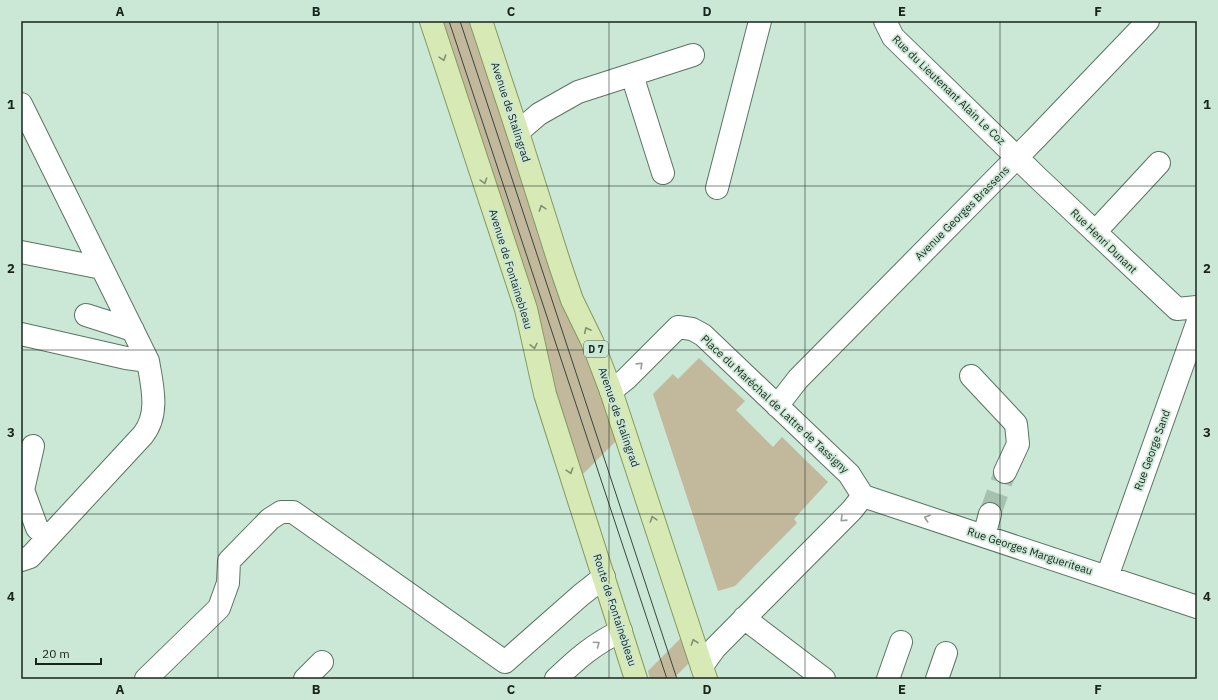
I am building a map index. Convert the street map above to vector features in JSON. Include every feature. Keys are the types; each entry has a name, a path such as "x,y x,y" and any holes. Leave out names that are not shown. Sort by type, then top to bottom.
{"main road":[{"name":"Avenue de Fontainebleau","path":"431,21 526,309 545,394 592,541"},
{"name":"Avenue de Stalingrad","path":"481,21 572,300 592,341 611,391 701,675"},
{"name":"Route de Fontainebleau","path":"592,541 636,679"}],"street":[{"path":"717,188 760,21"},
{"name":"Rue du Lieutenant Alain Le Coz","path":"885,21 893,37 1018,157"},
{"name":"Avenue Georges Brassens","path":"777,406 798,379 1018,157 1148,21"},
{"path":"518,132 539,114 578,92 693,55"},
{"path":"632,75 663,173"},
{"path":"21,104 148,361 154,396 151,420 148,429 30,557 21,560"},
{"name":"Rue Henri Dunant","path":"1018,157 1177,309 1197,307"},
{"path":"1095,232 1159,162"},
{"path":"21,252 102,268"},
{"path":"86,315 133,330"},
{"name":"Rue George Sand","path":"1107,577 1197,324"},
{"name":"Place du Maréchal de Lattre de Tassigny","path":"611,391 626,379 678,327 692,329 703,335 849,474 863,496"},
{"path":"21,334 126,358 148,361"},
{"path":"971,376 1016,424 1018,444 1005,472"},
{"path":"33,446 23,490 37,528 47,537"},
{"path":"701,675 715,648 852,510 863,496"},
{"name":"Rue Georges Margueriteau","path":"863,496 1197,607"},
{"path":"146,679 219,608 228,583 229,561 270,519 281,512 293,512 507,670 581,595 604,577"},
{"path":"974,533 990,514"},
{"path":"744,618 824,679"},
{"path":"556,679 575,660 602,641 621,631"},
{"path":"888,679 901,642"},
{"path":"937,679 946,653"},
{"path":"305,679 322,662"}],"shaded area":[{"path":"440,21 470,21 555,279 584,346 617,440 582,475"},
{"path":"699,358 745,401 736,410 773,447 782,437 828,482 794,519 797,523 735,586 718,591 653,394 673,374 678,379"},
{"path":"681,638 690,662 673,679 650,679 648,671"}],"tunnel":[{"path":"990,514 1005,472"}],"tram line":[{"path":"449,21 667,679"},
{"path":"460,21 677,679"}]}
